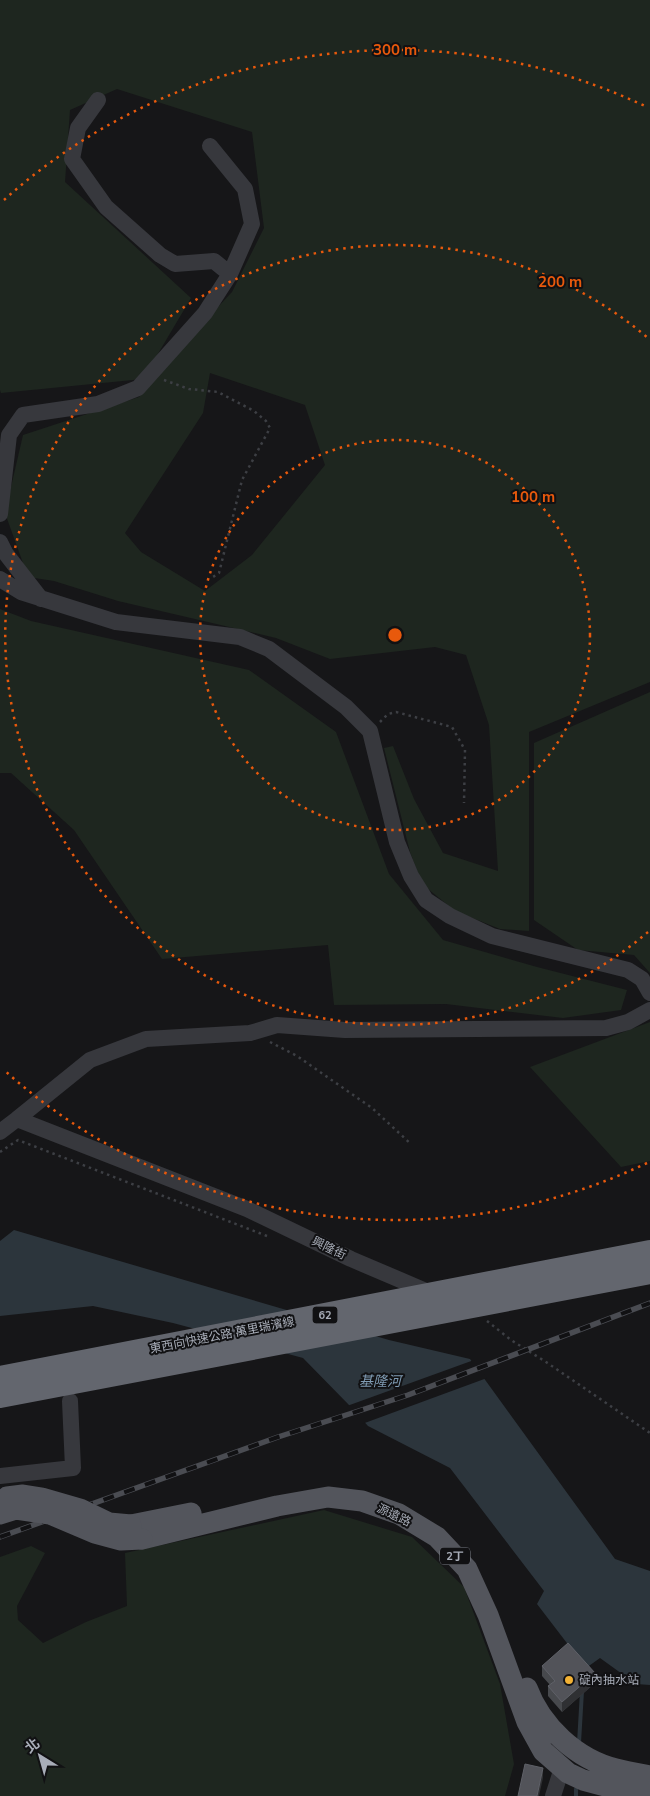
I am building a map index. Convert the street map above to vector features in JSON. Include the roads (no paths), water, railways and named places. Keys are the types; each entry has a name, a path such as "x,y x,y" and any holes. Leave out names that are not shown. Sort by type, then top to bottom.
{"highway":[{"name":"東西向快速公路 萬里瑞濱線","path":"0,1378 650,1252"},
{"name":"東西向快速公路 萬里瑞濱線","path":"0,1396 650,1272"}],"main road":[{"name":"源遠路","path":"0,1514 16,1509 50,1514 95,1533 121,1540 137,1532 320,1485 357,1488 387,1497 428,1518 441,1528 474,1561 495,1606 533,1703 553,1731 575,1750 601,1764 615,1769 650,1776"},
{"name":"源遠路","path":"0,1499 23,1495 42,1498 80,1509 109,1523 137,1532 328,1497 362,1501 399,1514 437,1537 467,1568 488,1615 527,1722 543,1751 562,1768 583,1780 616,1789 650,1793"}],"street":[{"path":"98,100 78,128 72,159 106,207 160,255 176,264 214,261 230,274"},
{"path":"0,514 9,435 23,415 98,404 138,388 148,374 205,312 230,274 252,224 244,189 210,146"},
{"path":"0,542 6,554 41,599"},
{"path":"0,579 21,592 116,622 240,636 269,649 346,707 370,731 397,842 411,876 426,900 450,916 492,936 628,970 642,978 650,993"},
{"path":"0,1132 90,1060 146,1040 250,1033 277,1025 345,1030 606,1028 628,1022 650,1010"},
{"name":"興隆街","path":"17,1119 247,1209 351,1259 473,1311 518,1309 650,1278"},
{"path":"0,1476 73,1468 70,1401"},
{"path":"553,1796 562,1768"}],"water":[{"name":"基隆河","path":"14,1230 389,1340 470,1359 615,1559 650,1571 650,1685 636,1684 600,1658 586,1668 537,1604 544,1591 450,1468 368,1426 303,1358 173,1323 93,1306 0,1316 0,1241"}],"waterway":[{"path":"579,1743 582,1691"},
{"path":"576,1789 576,1796"}],"railway":[{"path":"0,1537 278,1437 408,1395 650,1303"}],"place":[{"name":"碇內抽水站","path":"569,1680"}]}
